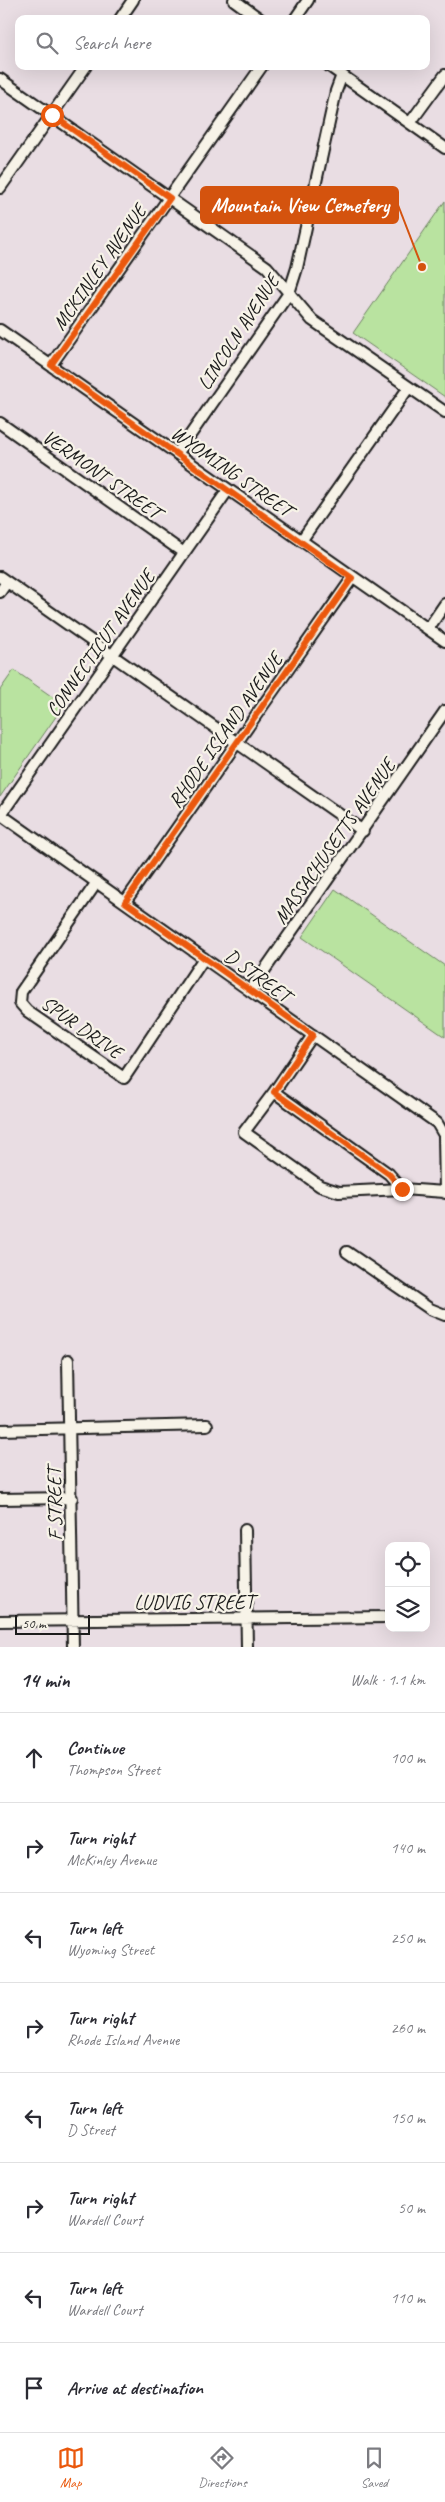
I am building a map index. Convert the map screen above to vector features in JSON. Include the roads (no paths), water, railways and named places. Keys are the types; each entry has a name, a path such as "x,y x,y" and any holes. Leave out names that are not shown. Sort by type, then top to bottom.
{"street":[{"path":"123,15 133,0"},
{"path":"234,0 255,15"},
{"path":"298,15 308,0"},
{"path":"0,188 83,70"},
{"name":"MCKINLEY AVENUE","path":"51,365 259,70"},
{"path":"334,70 445,148"},
{"path":"410,123 445,75"},
{"name":"LINCOLN AVENUE","path":"177,454 289,293 297,268 336,91 342,76"},
{"path":"0,79 266,267 279,279 312,320 445,412"},
{"name":"WYOMING STREET","path":"0,330 352,578 445,641"},
{"path":"301,541 408,387"},
{"name":"VERMONT STREET","path":"0,423 184,553"},
{"name":"CONNECTICUT AVENUE","path":"0,815 228,490"},
{"name":"RHODE ISLAND AVENUE","path":"125,902 352,578"},
{"path":"0,592 4,580 363,831"},
{"path":"428,629 445,604"},
{"name":"MASSACHUSETTS AVENUE","path":"250,991 445,711"},
{"name":"D STREET","path":"0,815 437,1123 445,1135 445,1192"},
{"name":"SPUR DRIVE","path":"97,882 21,992 20,1003 27,1011 124,1078 204,958"},
{"path":"313,1035 244,1132 320,1186 339,1192 402,1189 445,1192"},
{"path":"274,1092 389,1174 402,1189"},
{"path":"347,1252 430,1309 445,1315"},
{"name":"F STREET","path":"68,1360 72,1498 73,1647"},
{"path":"0,1430 207,1425"},
{"path":"0,1499 72,1498"},
{"path":"245,1530 247,1647"},
{"name":"LUDVIG STREET","path":"0,1620 246,1620 385,1617"}],"place":[{"name":"Mountain View Cemetery","path":"422,267"}]}
